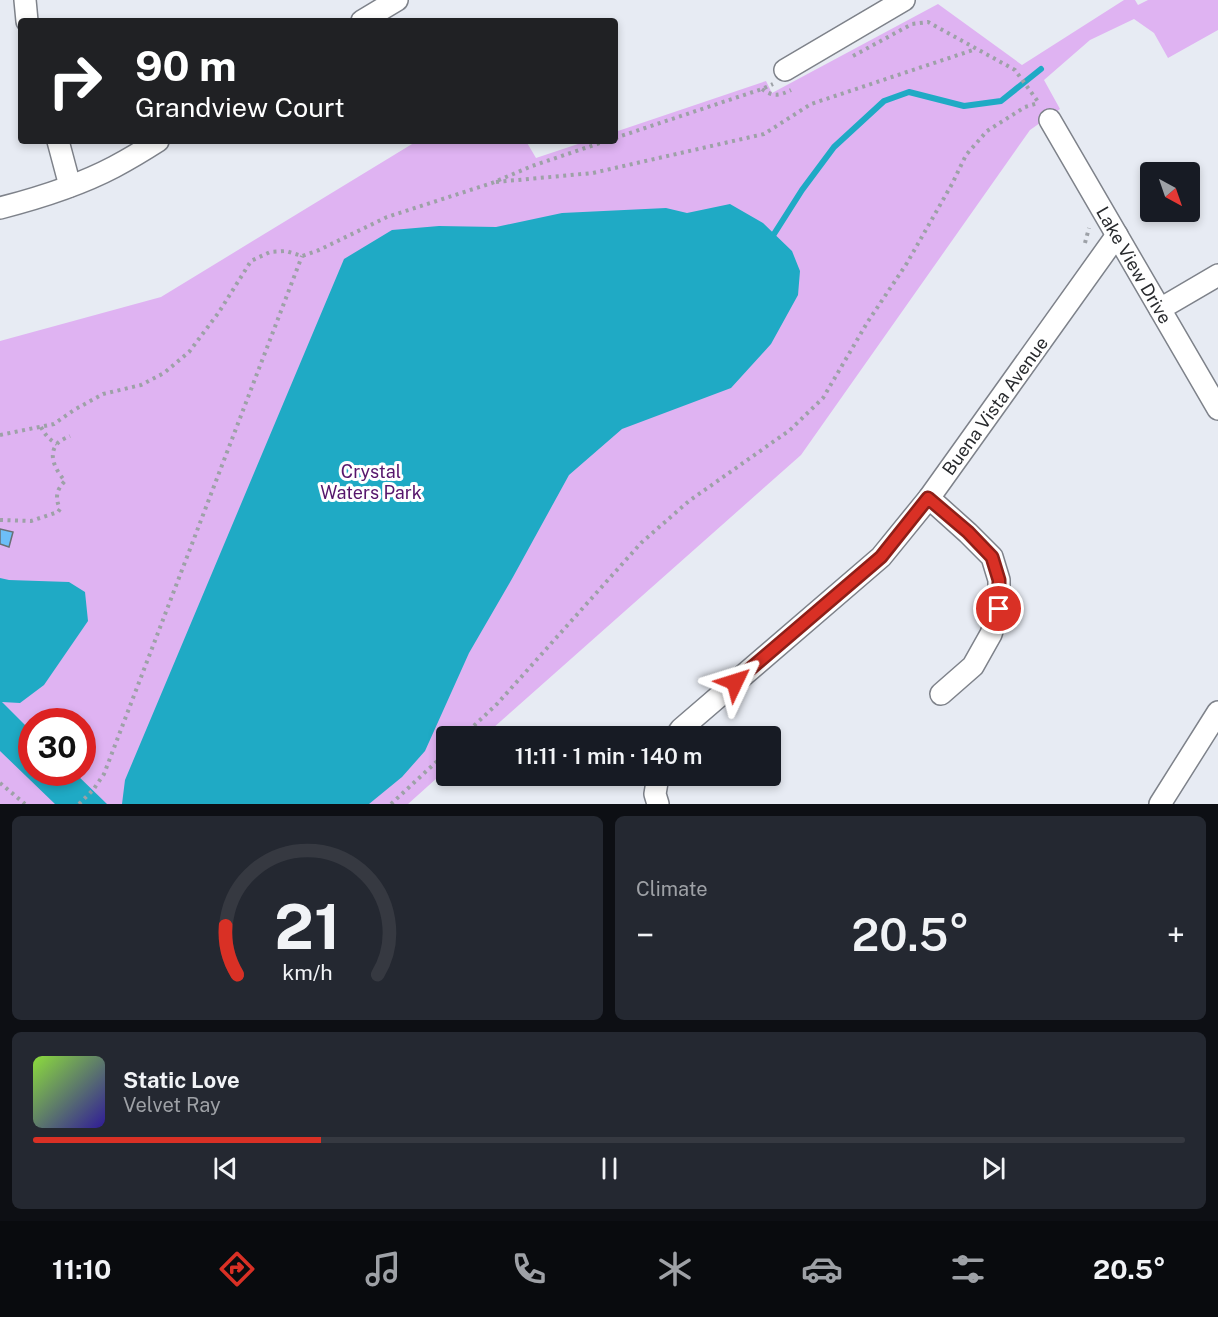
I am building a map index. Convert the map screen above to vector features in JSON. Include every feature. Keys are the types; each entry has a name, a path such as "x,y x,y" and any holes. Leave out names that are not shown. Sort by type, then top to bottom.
{"street":[{"path":"25,0 27,18"},
{"path":"367,18 397,0"},
{"path":"791,78 904,0"},
{"name":"Lake View Drive","path":"1044,112 1218,409"},
{"path":"59,144 70,186"},
{"path":"0,208 70,186 114,167 153,144"},
{"name":"Buena Vista Avenue","path":"684,726 881,557 928,498 1117,234"},
{"path":"1160,309 1218,275"},
{"path":"928,498 968,532 992,557 999,580 999,609 991,634 973,666 941,694"},
{"path":"1160,804 1218,712"},
{"path":"656,786 655,794 658,804"}],"path":[{"path":"849,58 912,24 928,22 1015,70 1030,90"},
{"path":"492,183 593,174 764,134 811,104 977,49"},
{"path":"618,137 762,89 769,94 776,95 786,92 791,78"},
{"path":"474,726 497,704 641,543 688,501 790,430 823,398 867,323 907,262 966,155 987,131 1025,107 1044,112"},
{"path":"0,435 54,424 103,394 141,385 164,372 189,352 219,312 251,261 270,252 286,251 302,256 387,217 492,183 532,165 597,144"},
{"path":"79,804 104,774 302,256"},
{"path":"41,427 50,440 57,444"},
{"path":"0,520 31,521 58,512 60,509 56,500 57,492 64,482 53,459 54,450 57,444 70,436"},
{"path":"391,804 436,762"},
{"path":"0,783 25,804"}],"green space":[{"name":"Crystal Waters Park","path":"1124,0 1135,0 1138,5 1148,0 1218,0 1218,30 1168,58 1154,33 1134,19 1090,40 1044,80 1060,109 1030,130 801,455 495,726 436,726 436,779 408,804 0,804 0,341 161,297 412,144 528,144 536,158 578,144 618,144 618,131 766,81 772,93 938,4 1022,65"}],"water":[{"path":"730,204 763,223 792,251 800,271 798,295 771,344 731,388 622,429 569,475 469,653 425,751 402,777 369,804 122,804 125,780 344,259 392,230 439,226 496,227 562,213 666,208 687,213"},
{"path":"0,578 69,582 85,592 88,621 44,685 20,703 2,702 18,718 18,768 0,751"},
{"path":"36,786 88,786 107,804 55,804"}],"building":[{"path":"0,529 13,532 9,547 0,544"}],"waterway":[{"path":"774,234 802,190 834,147 884,101 909,92 964,106 1001,101 1041,69"}],"route":[{"path":"735,682 881,557 928,498 968,532 992,557 999,580 999,609"}]}
